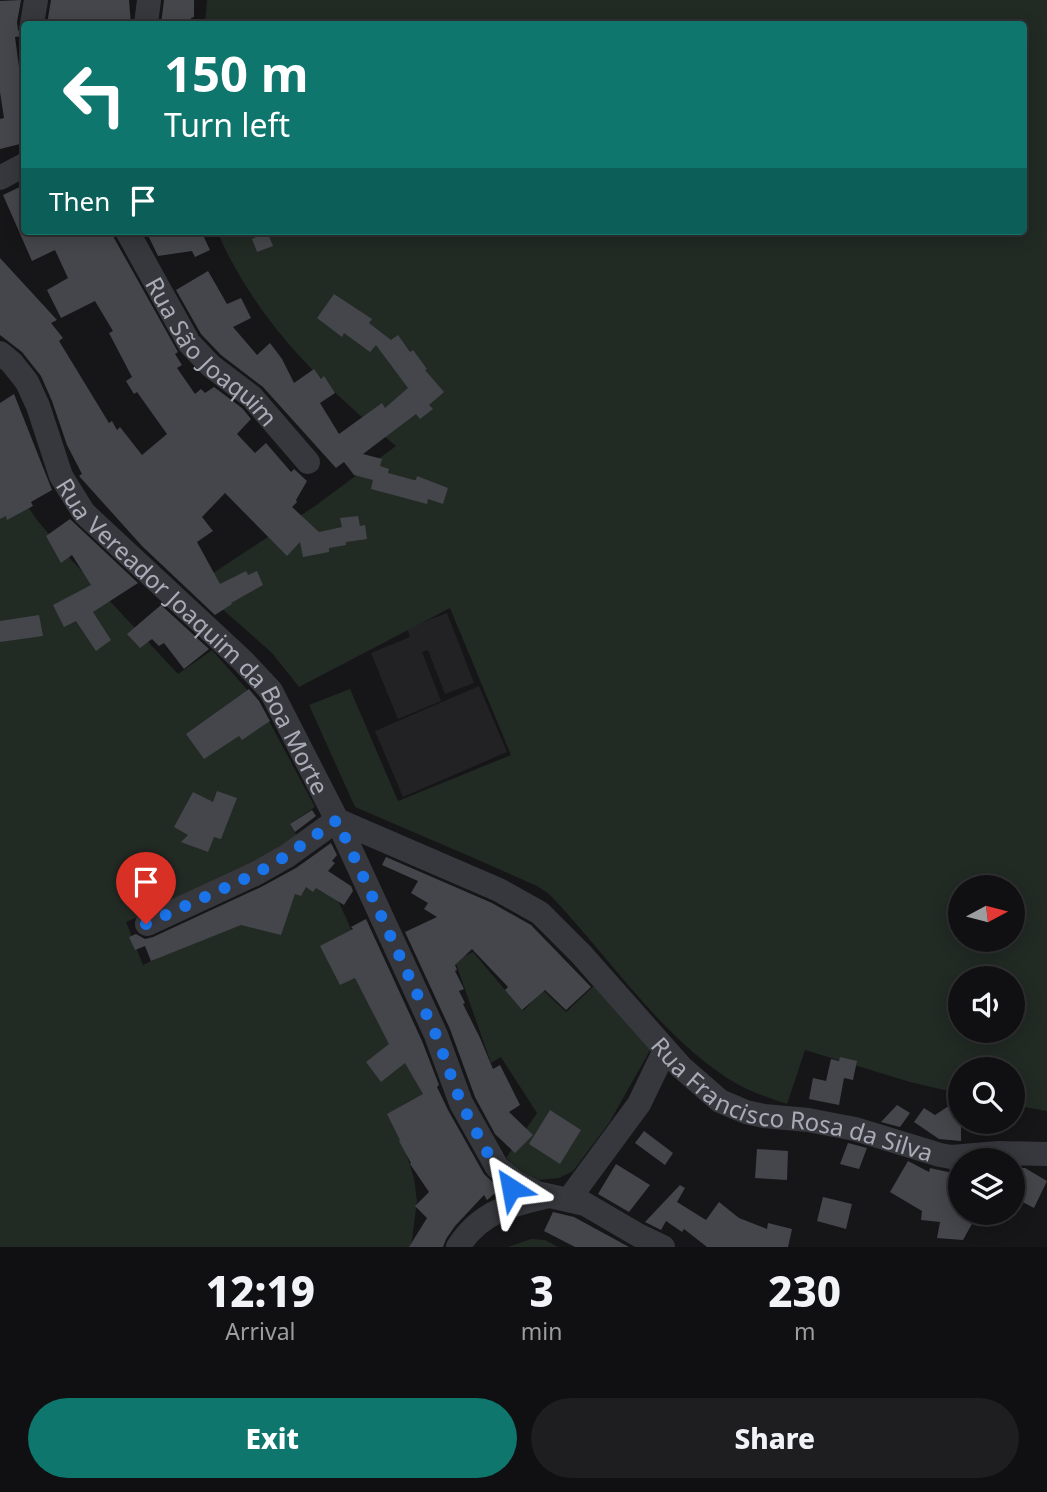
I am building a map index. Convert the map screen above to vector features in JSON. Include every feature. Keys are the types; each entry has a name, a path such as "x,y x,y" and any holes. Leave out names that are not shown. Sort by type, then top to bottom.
{"street":[{"path":"32,21 36,0"},
{"path":"146,21 149,0"},
{"path":"0,178 21,167"},
{"name":"Rua São Joaquim","path":"129,235 189,343 211,366 252,397 308,462"},
{"name":"Rua Vereador Joaquim da Boa Morte","path":"0,353 19,370 27,382 38,406 61,476 79,506 262,680 278,704 337,820 532,907 548,919 581,954"},
{"path":"146,924 255,874 337,820 436,1035 461,1103 492,1160 506,1175 526,1188 585,1203 663,1247"},
{"name":"Rua Francisco Rosa da Silva","path":"581,954 681,1067 720,1101 746,1112 855,1129 948,1156"},
{"path":"493,1214 523,1202 559,1198 639,1104 665,1050"},
{"name":"Rua Francisco Rosa da Silva","path":"1025,1154 1047,1154"},
{"path":"1025,1161 1047,1167"},
{"path":"458,1247 469,1229 505,1206 510,1198 511,1188 506,1175"}],"shaded area":[{"path":"207,0 1047,0 1047,1111 1025,1107 1025,1057 948,1057 948,1091 805,1050 787,1104 755,1093 710,1066 685,1045 637,996 549,894 537,886 355,807 309,705 350,689 398,801 511,755 450,608 299,687 272,653 195,585 315,506 396,446 317,375 271,322 251,294 219,235 1027,235 1027,21 205,21"},
{"path":"0,466 37,520 64,552 178,674 212,650 251,694 268,719 315,807 290,824 297,836 228,878 126,922 143,965 206,934 322,865 440,1126 404,1146 414,1178 417,1201 411,1247 0,1247"},
{"path":"447,613 474,683 445,694 428,650 422,652 441,701 398,719 371,653 410,637 407,628"},
{"path":"479,686 507,752 403,797 375,731"},
{"path":"473,952 523,1011 543,990 566,1012 597,983 652,1047 609,1123 573,1171 559,1178 538,1180 523,1174 506,1158 537,1113 501,1057 491,1063 455,961"},
{"path":"531,1239 545,1240 558,1247 508,1247"}],"building":[{"path":"21,0 17,22 21,36 15,37 21,82 21,144 0,149 0,119 4,118 0,92 0,1"},
{"path":"51,0 129,0 131,21 48,21"},
{"path":"164,0 194,0 194,17 191,21 161,21"},
{"path":"21,186 21,235 113,235 178,352 175,354 182,365 177,368 195,394 201,389 205,393 214,387 242,408 251,419 237,434 255,453 266,443 291,472 294,469 307,481 292,507 319,532 342,527 340,518 358,516 360,526 365,525 367,539 346,542 346,545 329,548 329,552 303,557 300,542 287,556 225,493 202,517 213,531 197,542 220,584 246,571 248,575 257,571 263,585 215,615 142,546 79,476 82,474 67,445 41,376 22,352 0,335 0,258 57,320 51,323 63,338 59,341 109,423 112,421 117,430 120,427 142,455 167,434 126,381 132,377 109,333 113,331 95,301 61,318 47,290 68,278 55,250 32,261 3,195"},
{"path":"148,235 203,235 210,250 195,257 192,251 158,256"},
{"path":"268,235 273,246 257,252 252,239"},
{"path":"208,271 227,304 241,298 251,318 233,327 257,355 270,343 294,383 314,369 321,379 324,376 335,393 320,403 339,434 382,403 385,408 408,388 376,345 370,352 344,333 342,337 317,318 334,294 372,319 369,323 391,340 398,335 410,352 413,350 427,369 425,370 444,392 429,405 433,409 420,419 416,414 363,454 382,459 380,466 389,469 388,473 414,480 417,476 448,488 443,504 428,499 427,504 371,489 373,480 354,475 344,462 336,468 263,387 221,355 201,334 176,290"},
{"path":"14,394 52,490 31,502 33,506 7,520 6,516 0,519 0,403"},
{"path":"70,519 138,583 93,612 111,640 96,651 76,621 64,627 53,605 91,585 72,555 61,563 46,536"},
{"path":"161,605 209,649 184,669 164,643 159,646 152,639 140,648 127,634"},
{"path":"39,615 43,636 0,642 0,621"},
{"path":"249,689 270,721 242,740 239,736 204,759 186,734"},
{"path":"217,791 237,798 221,839 214,837 208,852 181,842 188,835 174,827 193,792 213,802"},
{"path":"312,810 316,816 295,832 290,824"},
{"path":"331,843 337,855 332,861 335,863 328,871 351,886 353,891 344,905 316,888 313,892 306,887 301,896 295,894 281,935 241,925 151,961 145,946 135,950 129,937 136,934 145,939 153,937 261,887 296,868"},
{"path":"386,857 492,903 531,925 591,987 566,1010 545,990 522,1010 505,990 508,987 472,949 455,965 455,971 464,989 459,991 465,1003 463,1004 493,1069 500,1065 520,1105 509,1112 533,1135 515,1153 495,1134 475,1097 450,1029 405,932 437,917 424,909 428,903 411,893 418,881 382,865"},
{"path":"366,919 422,1041 439,1085 437,1087 448,1110 484,1174 500,1189 487,1200 484,1195 455,1226 443,1247 409,1247 427,1218 415,1206 429,1192 410,1164 387,1114 423,1094 405,1063 381,1082 366,1062 389,1044 355,978 340,985 320,946"},
{"path":"840,1057 857,1061 853,1080 844,1078 839,1105 809,1099 813,1078 826,1081 831,1059 839,1061"},
{"path":"897,1105 910,1113 900,1127 881,1122"},
{"path":"948,1106 948,1134 961,1134 961,1141 939,1139 914,1122 924,1108 935,1115"},
{"path":"550,1110 581,1130 560,1164 529,1144"},
{"path":"644,1131 673,1153 665,1165 635,1143"},
{"path":"848,1143 867,1148 859,1169 840,1164"},
{"path":"757,1149 788,1151 787,1180 755,1178"},
{"path":"908,1161 929,1172 930,1168 948,1172 948,1225 971,1225 963,1240 937,1238 940,1222 921,1220 922,1211 890,1192"},
{"path":"616,1164 650,1185 629,1212 598,1194"},
{"path":"1025,1168 1047,1181 1034,1208 1025,1203"},
{"path":"680,1185 685,1188 677,1202 706,1220 719,1202 739,1218 767,1229 768,1223 792,1229 788,1247 707,1247 684,1229 682,1232 666,1221 661,1230 645,1222"},
{"path":"823,1197 852,1204 846,1229 817,1221"},
{"path":"553,1212 574,1217 629,1247 575,1247 544,1231"}],"route":[{"path":"146,924 255,874 337,820 436,1035 461,1103 487,1152 506,1175 511,1188"}]}
